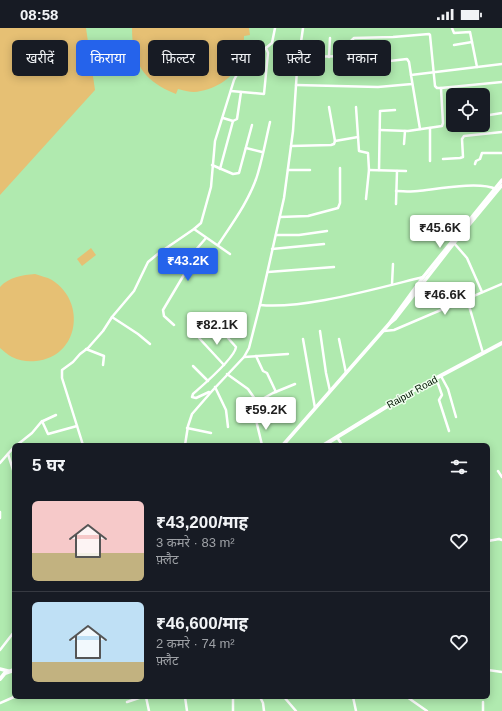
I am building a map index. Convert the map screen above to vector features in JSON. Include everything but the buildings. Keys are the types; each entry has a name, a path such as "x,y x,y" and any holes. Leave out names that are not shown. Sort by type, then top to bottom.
{"main road":[{"name":"Raipur Road","path":"327,443 405,395 502,344"},
{"path":"0,678 8,671 12,670"}],"street":[{"path":"82,443 61,374 63,369 73,362 103,331 112,317 134,291 148,262 201,223 211,187 215,141 236,77 256,55 273,42 275,28"},
{"path":"301,40 303,28"},
{"path":"452,28 454,33 470,31 477,67"},
{"path":"325,57 351,56 352,40 354,38 429,34 435,87 441,88 502,82"},
{"path":"329,57 330,38"},
{"path":"454,45 472,42"},
{"path":"231,91 262,95 265,93 268,53 266,48"},
{"path":"391,61 406,59 409,62 420,129"},
{"path":"411,75 502,64"},
{"path":"186,443 187,428 192,414 215,387 244,357 249,348 280,217 295,114 297,76"},
{"path":"296,85 378,87 412,84"},
{"path":"380,130 405,131 430,128 443,124 441,88"},
{"path":"220,169 233,121 237,118 241,92"},
{"path":"330,107 335,141"},
{"path":"356,107 359,151 368,153 369,170 366,199"},
{"path":"379,170 380,111 395,110"},
{"path":"490,115 502,113"},
{"path":"223,118 233,121"},
{"path":"218,245 236,219 254,183 258,173 270,122"},
{"path":"212,165 233,174 239,173 252,125"},
{"path":"430,128 430,161"},
{"path":"404,144 405,131"},
{"path":"443,159 464,157 462,139 464,136 502,132"},
{"path":"291,146 331,145 334,144 335,141 358,137"},
{"path":"246,148 262,152"},
{"path":"475,164 476,160 480,159 482,153 502,153"},
{"path":"280,217 308,216 338,208 340,203 340,168"},
{"path":"288,170 310,170"},
{"path":"369,170 406,171"},
{"path":"396,204 397,171"},
{"path":"389,324 396,319 502,180"},
{"path":"285,443 389,324 424,276 496,189 502,185"},
{"path":"396,191 416,192 469,186 489,186 496,189"},
{"path":"194,229 230,254"},
{"path":"276,235 299,235 327,231"},
{"path":"174,325 164,316 163,310 185,273 194,252 206,238"},
{"path":"272,249 324,244"},
{"path":"454,244 466,258 482,292"},
{"path":"392,284 393,264"},
{"path":"268,272 334,267"},
{"path":"260,305 276,306 302,304 338,297 424,276"},
{"path":"383,331 394,330 502,284"},
{"path":"466,299 483,353"},
{"path":"112,317 138,334 150,344"},
{"path":"320,331 330,392"},
{"path":"199,338 224,364"},
{"path":"212,391 196,398 192,397 193,394 231,357 236,349 228,338"},
{"path":"303,339 315,409"},
{"path":"339,339 346,373"},
{"path":"86,349 104,356 103,365"},
{"path":"244,357 288,354"},
{"path":"256,356 263,371 267,373 276,392"},
{"path":"193,366 208,381"},
{"path":"227,374 248,389 257,402 260,402 276,392 295,384"},
{"path":"438,377 448,389 456,417"},
{"path":"438,377 442,394 439,400 449,431"},
{"path":"215,387 226,410 228,427"},
{"path":"20,443 32,433 43,421 56,415"},
{"path":"256,420 262,443"},
{"path":"43,421 48,434 77,426"},
{"path":"187,428 211,433"},
{"path":"337,436 341,443"},
{"path":"0,463 12,449"},
{"path":"8,454 12,467"},
{"path":"498,471 502,477"},
{"path":"0,512 0,518"},
{"path":"490,541 502,540"},
{"path":"0,650 12,635"},
{"path":"0,669 8,671"},
{"path":"490,670 502,672"},
{"path":"0,703 12,698"},
{"path":"127,702 136,699"},
{"path":"146,699 149,710"},
{"path":"185,699 187,711"},
{"path":"233,699 233,711"},
{"path":"261,699 264,711"},
{"path":"286,699 296,711"},
{"path":"353,699 356,711"},
{"path":"410,699 427,711"},
{"path":"483,702 483,711"}],"shaded area":[{"path":"0,28 86,28 88,40 76,40 76,76 93,76 95,90 0,195"},
{"path":"132,28 249,28 250,35 244,36 244,40 217,40 217,76 230,76 222,83 208,89 194,92 178,89 176,94 156,83 148,77 142,70 140,66 140,40 133,40"},
{"path":"91,248 96,255 82,266 77,259"},
{"path":"35,274 52,280 63,290 70,301 74,314 73,327 69,339 62,350 50,357 36,361 27,361 12,357 0,348 0,287 12,279"}]}
